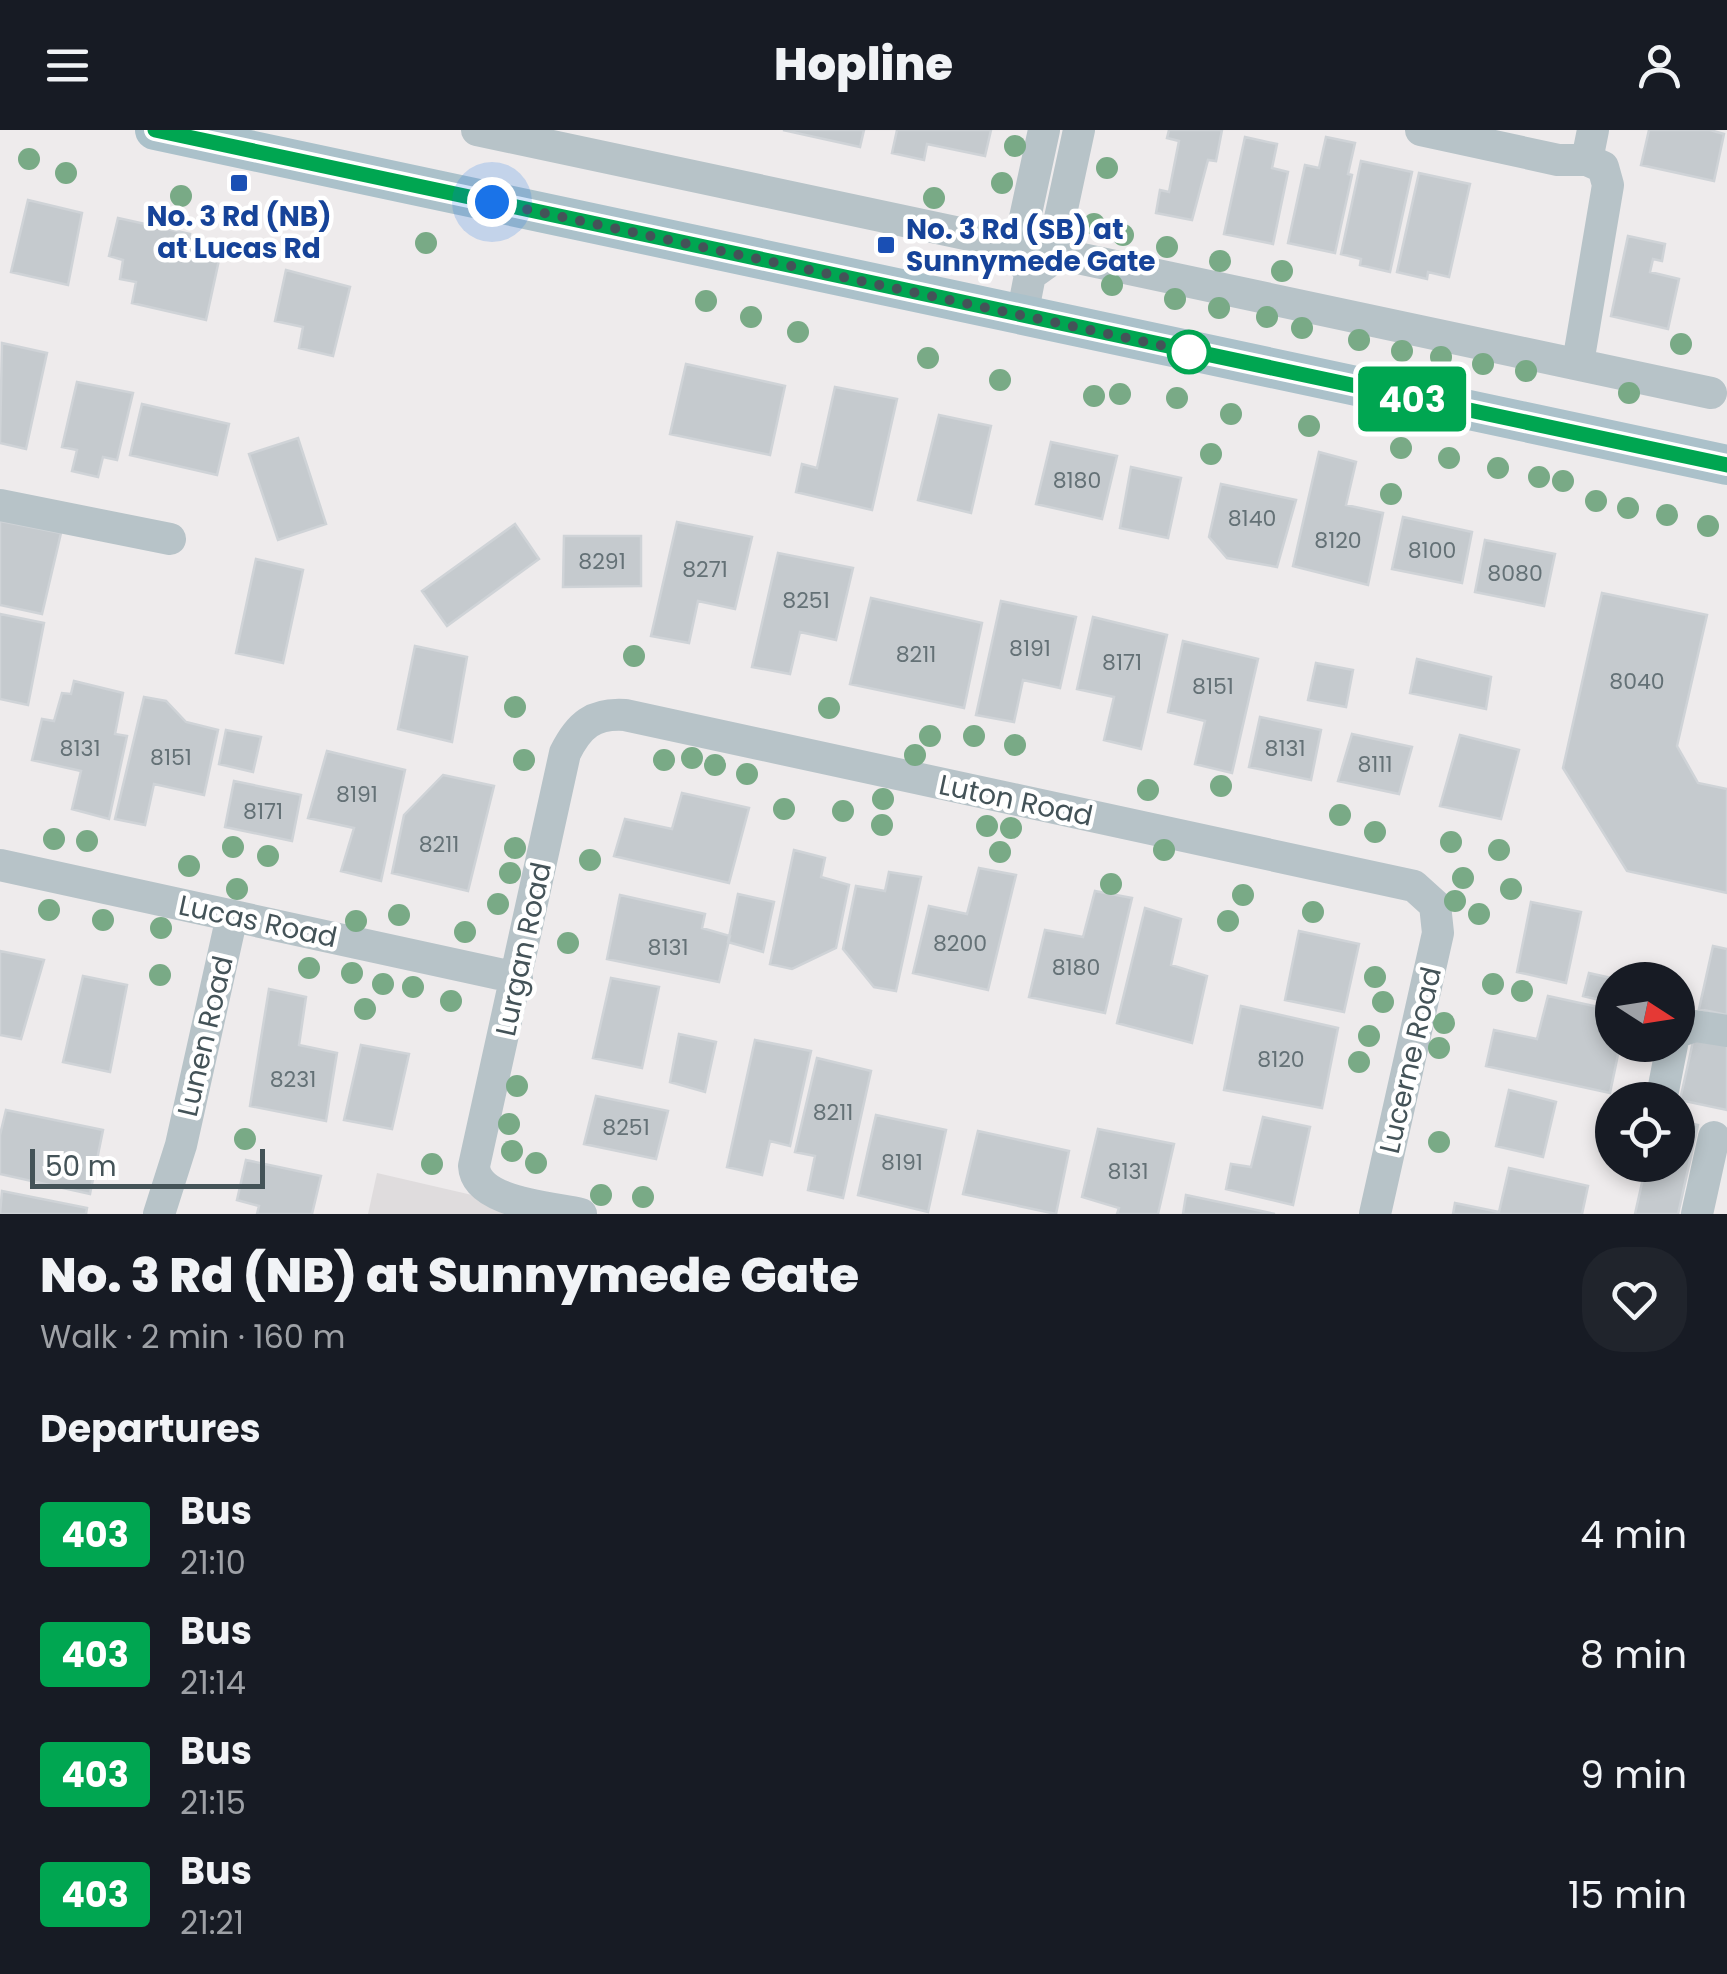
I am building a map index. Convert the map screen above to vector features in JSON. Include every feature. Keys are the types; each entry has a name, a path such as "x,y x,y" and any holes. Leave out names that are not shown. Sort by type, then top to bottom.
{"main road":[{"path":"155,130 1727,465"}],"street":[{"path":"478,130 1034,258 1578,363 1711,393"},
{"path":"1022,316 1034,258 1044,130"},
{"path":"1034,258 1079,130"},
{"path":"1420,130 1558,160 1590,145 1608,174 1608,185 1578,363"},
{"path":"0,505 170,539"},
{"name":"Luton Road","path":"590,720 607,714 625,715 1414,886 1435,905"},
{"name":"Lurgan Road","path":"581,1214 494,1194 480,1184 474,1166 565,753 576,732 590,720"},
{"name":"Lucas Road","path":"0,865 517,978"},
{"name":"Lucerne Road","path":"1375,1214 1438,933 1435,905"},
{"name":"Lunen Road","path":"159,1214 180,1145 232,916"},
{"path":"1695,1026 1727,1030"},
{"path":"1697,1214 1714,1136"}],"shaded area":[{"path":"377,1173 555,1214 368,1214"}],"building":[{"path":"783,130 864,130 860,147"},
{"path":"897,130 991,130 985,156 927,144 924,160 892,153"},
{"path":"1169,130 1222,130 1216,161 1208,160 1192,220 1156,213 1160,190 1169,192 1179,141 1167,138"},
{"path":"1649,130 1710,130 1724,134 1714,181 1641,165"},
{"path":"1245,137 1277,144 1272,168 1288,172 1273,244 1224,234"},
{"path":"1326,137 1355,143 1335,253 1288,243 1305,165 1319,168"},
{"path":"1361,161 1412,172 1390,272 1360,265 1361,259 1341,254"},
{"path":"1419,173 1470,184 1449,277 1428,272 1427,279 1397,272"},
{"path":"28,200 82,213 68,285 11,272"},
{"path":"118,218 190,234 189,238 222,246 206,320 132,303 136,282 120,279 123,260 109,256"},
{"path":"1628,236 1665,244 1662,261 1653,259 1650,272 1679,279 1668,329 1611,316"},
{"path":"286,270 350,287 333,356 299,348 303,327 275,321"},
{"path":"2,343 47,353 26,449 0,443"},
{"path":"686,364 785,386 770,455 670,434"},
{"path":"77,382 133,393 117,460 103,457 98,477 72,471 77,450 62,447"},
{"path":"835,387 897,399 872,510 796,492 802,464 817,468"},
{"path":"142,404 229,424 217,475 130,455"},
{"path":"939,415 991,426 971,513 918,500"},
{"path":"298,438 326,524 278,540 249,454"},
{"path":"1051,442 1117,456 1102,519 1036,504"},
{"path":"1319,452 1356,462 1346,505 1383,513 1368,585 1293,566"},
{"path":"1131,467 1181,478 1168,538 1120,528"},
{"path":"1221,484 1296,500 1277,567 1227,558 1209,537"},
{"path":"1403,517 1472,532 1462,583 1392,569"},
{"path":"0,521 61,533 42,614 0,605"},
{"path":"677,522 752,537 735,609 698,601 689,643 651,636"},
{"path":"515,524 539,559 447,626 422,591"},
{"path":"564,536 641,536 641,586 563,587"},
{"path":"1485,540 1555,554 1544,606 1475,592"},
{"path":"778,553 853,568 836,640 800,632 790,674 752,667"},
{"path":"256,559 303,570 283,663 236,653"},
{"path":"1602,593 1707,615 1677,746 1698,783 1727,789 1727,893 1627,871 1563,768"},
{"path":"871,598 982,623 964,708 850,684"},
{"path":"1001,601 1076,617 1060,688 1023,680 1014,722 976,715"},
{"path":"0,614 44,623 28,705 0,699"},
{"path":"1093,617 1167,635 1141,749 1104,740 1114,697 1077,689"},
{"path":"1183,641 1258,659 1232,773 1195,764 1205,721 1168,712"},
{"path":"415,646 467,657 452,742 398,729"},
{"path":"1417,659 1491,677 1486,709 1410,693"},
{"path":"1316,663 1353,670 1346,707 1308,700"},
{"path":"74,681 123,693 115,734 127,736 109,819 72,809 81,771 32,760 42,719 54,721 62,693 71,694"},
{"path":"144,697 166,701 186,722 218,730 204,795 154,784 145,825 115,819"},
{"path":"1260,717 1321,730 1311,780 1249,767"},
{"path":"226,730 261,737 253,772 219,764"},
{"path":"1352,734 1412,747 1399,794 1338,781"},
{"path":"1460,735 1519,750 1501,819 1440,806"},
{"path":"327,751 405,770 381,881 341,871 354,828 308,818"},
{"path":"443,775 494,786 468,891 392,873 404,815"},
{"path":"234,781 301,795 292,841 225,827"},
{"path":"682,793 749,808 729,883 614,856 625,819 672,829"},
{"path":"794,850 825,858 821,877 849,885 836,948 792,969 770,964"},
{"path":"979,868 1016,875 988,990 913,973 929,906 967,914"},
{"path":"889,872 921,877 896,991 874,987 843,949 856,886 885,891"},
{"path":"1095,891 1132,898 1105,1013 1029,997 1045,930 1083,937"},
{"path":"738,894 774,902 763,952 728,942"},
{"path":"620,895 705,914 702,928 730,936 719,982 607,959"},
{"path":"1531,902 1581,912 1566,983 1517,972"},
{"path":"1145,908 1181,919 1171,965 1207,976 1192,1043 1117,1023"},
{"path":"1299,931 1359,944 1344,1012 1285,1000"},
{"path":"1713,946 1727,949 1727,1015 1699,1009"},
{"path":"0,951 44,960 21,1039 0,1035"},
{"path":"1589,973 1595,974 1595,999 1583,996"},
{"path":"83,976 127,985 110,1072 63,1062"},
{"path":"611,978 659,987 642,1068 593,1058"},
{"path":"269,989 306,997 299,1045 337,1053 326,1121 250,1106"},
{"path":"1548,996 1595,1006 1595,1062 1616,1062 1612,1082 1595,1082 1595,1090 1486,1066 1494,1030 1537,1039"},
{"path":"1241,1006 1338,1028 1322,1108 1224,1090"},
{"path":"679,1034 716,1042 705,1092 670,1082"},
{"path":"1695,1037 1727,1044 1727,1110 1695,1103 1695,1082 1684,1082 1688,1062 1695,1062"},
{"path":"755,1040 811,1051 790,1146 770,1141 762,1175 727,1167"},
{"path":"361,1045 409,1054 392,1129 344,1120"},
{"path":"817,1058 871,1071 843,1198 808,1190 815,1156 795,1152"},
{"path":"1509,1090 1556,1102 1543,1157 1496,1146"},
{"path":"596,1096 668,1111 656,1159 584,1144"},
{"path":"6,1110 103,1130 90,1194 0,1174 0,1135"},
{"path":"876,1115 946,1130 928,1212 858,1195"},
{"path":"1263,1117 1310,1127 1293,1205 1226,1189 1231,1164 1251,1167"},
{"path":"1098,1129 1174,1144 1158,1214 1117,1214 1119,1208 1082,1197"},
{"path":"978,1131 1069,1151 1056,1214 963,1194"},
{"path":"246,1160 321,1176 312,1214 257,1214 259,1206 237,1200"},
{"path":"1509,1168 1588,1186 1582,1214 1453,1214 1455,1203 1499,1212"},
{"path":"1642,1182 1685,1182 1678,1214 1635,1214"},
{"path":"2,1191 87,1208 86,1214 0,1214"},
{"path":"1186,1195 1275,1214 1183,1214"}],"bus line":[{"name":"403","path":"155,130 1727,465"}],"place":[{"name":"No. 3 Rd (NB) at Lucas Rd","path":"239,183"},
{"name":"No. 3 Rd (SB) at Sunnymede Gate","path":"886,245"}],"route":[{"path":"492,202 1202,354 1189,352"}]}
